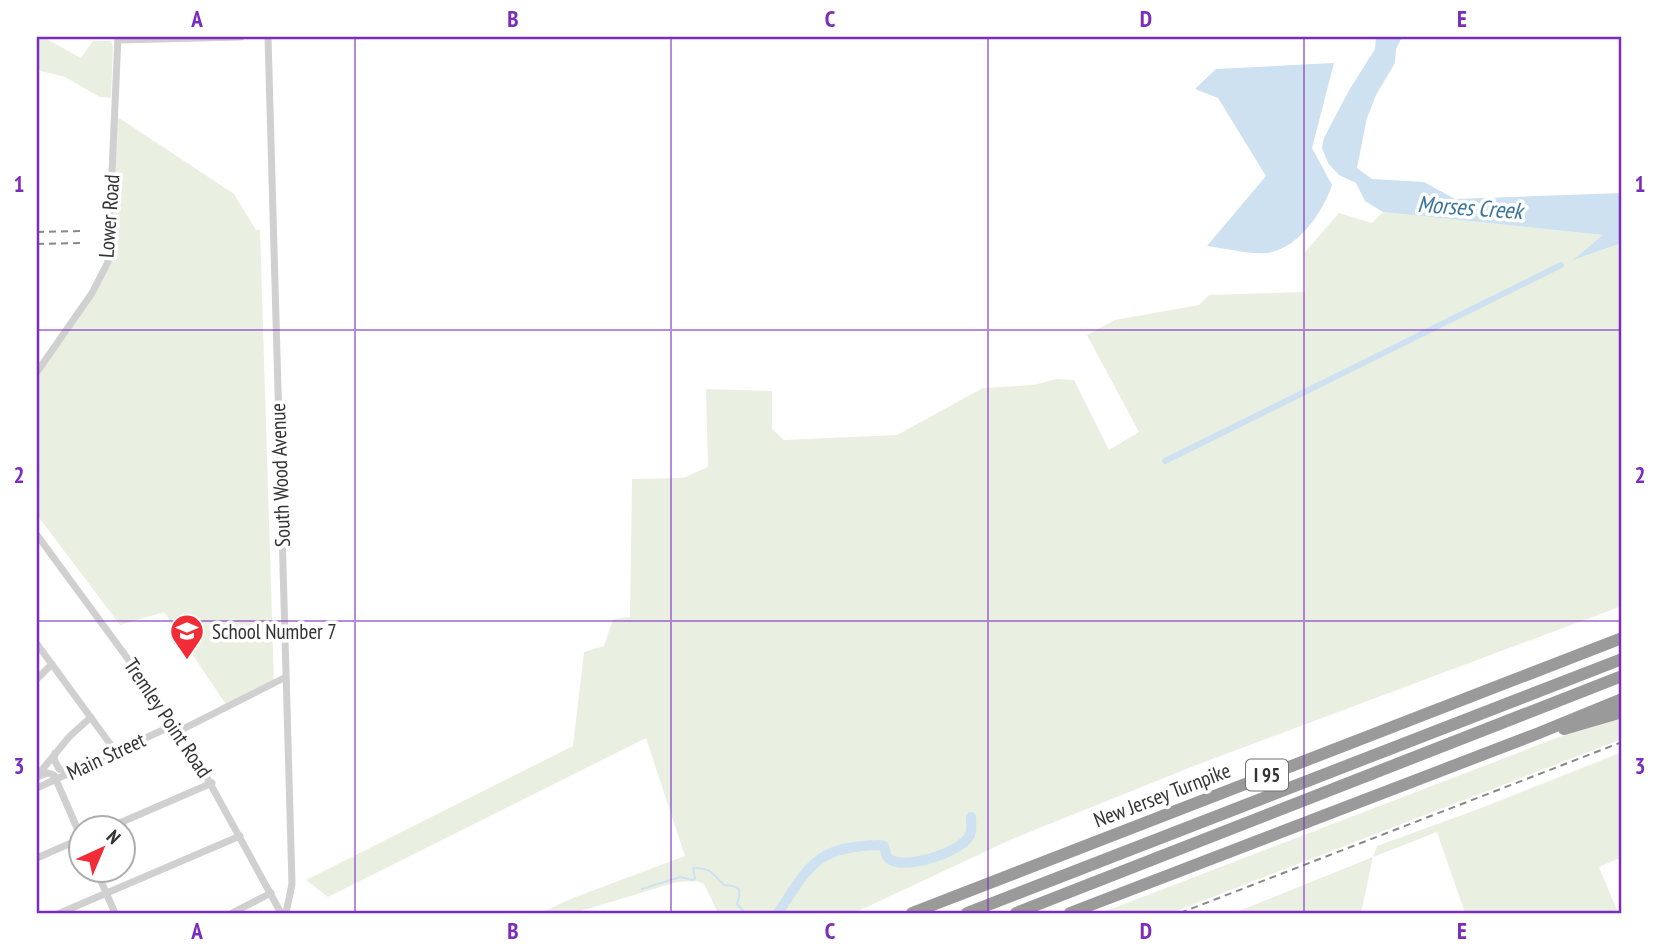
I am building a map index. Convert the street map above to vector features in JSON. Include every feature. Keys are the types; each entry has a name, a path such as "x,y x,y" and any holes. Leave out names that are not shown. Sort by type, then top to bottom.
{"highway":[{"name":"New Jersey Turnpike","path":"912,913 1622,638"},
{"name":"New Jersey Turnpike","path":"967,913 1622,659"},
{"name":"I 95","path":"1016,913 1622,676"},
{"path":"1070,913 1622,699"},
{"path":"1539,733 1574,727 1622,712"}],"street":[{"path":"118,38 241,37"},
{"name":"South Wood Avenue","path":"268,37 292,884 286,913"},
{"name":"Lower Road","path":"37,372 92,293 108,262 118,38"},
{"name":"Tremley Point Road","path":"37,535 178,727 212,783 281,913"},
{"path":"37,644 116,752"},
{"path":"37,679 52,664"},
{"name":"Main Street","path":"37,788 286,677"},
{"path":"70,814 54,780 37,777 55,753 90,717"},
{"path":"55,753 54,759 59,769 72,772"},
{"path":"136,816 212,783"},
{"path":"60,913 240,836"},
{"path":"37,858 66,844"},
{"path":"102,884 115,913"},
{"path":"232,913 271,893"}],"green space":[{"path":"37,37 43,37 81,58 93,41 111,41 111,98 100,97 65,77 37,70"},
{"path":"113,114 234,194 256,230 260,230 274,683 227,706 164,612 120,625 37,515 37,372 103,275"},
{"path":"1383,212 1604,235 1576,259 1622,243 1622,473 1619,498 1622,518 1622,606 1199,764 1010,840 854,913 718,913 704,884 697,881 677,882 574,913 540,913 685,856 646,738 328,897 306,880 573,746 584,652 604,646 613,619 630,617 632,479 683,478 708,467 706,389 772,391 772,429 784,440 897,435 983,388 1034,385 1056,379 1074,380 1109,450 1139,432 1087,335 1115,320 1199,305 1209,295 1305,292 1305,252 1339,213 1372,223"},
{"path":"1622,713 1622,739 1171,913 1101,913"},
{"path":"1622,752 1622,857 1599,867 1618,913 1465,913 1437,832 1373,857 1377,846"},
{"path":"1373,857 1361,913 1234,913"}],"water":[{"name":"Morses Creek","path":"1376,37 1402,37 1396,49 1395,63 1376,95 1367,118 1357,168 1372,179 1424,182 1455,199 1622,193 1622,243 1573,260 1603,235 1383,212 1365,201 1356,183 1339,175 1328,163 1322,148 1324,138 1348,92 1375,49"},
{"path":"1334,63 1312,148 1332,185 1316,217 1299,237 1278,250 1267,253 1207,246 1266,176 1218,98 1195,89 1216,69"}],"waterway":[{"path":"1165,461 1561,265"},
{"path":"778,913 807,871 827,855 841,850 879,845 884,846 889,859 899,862 932,858 954,849 970,836 971,817"},
{"path":"642,889 680,877 693,880 693,868 703,869 711,872 724,885 739,889 737,904 745,913"}],"railway":[{"path":"37,232 80,231"},
{"path":"37,244 80,243"},
{"path":"1180,913 1622,742"}],"place":[{"name":"School Number 7","path":"187,661"}]}
